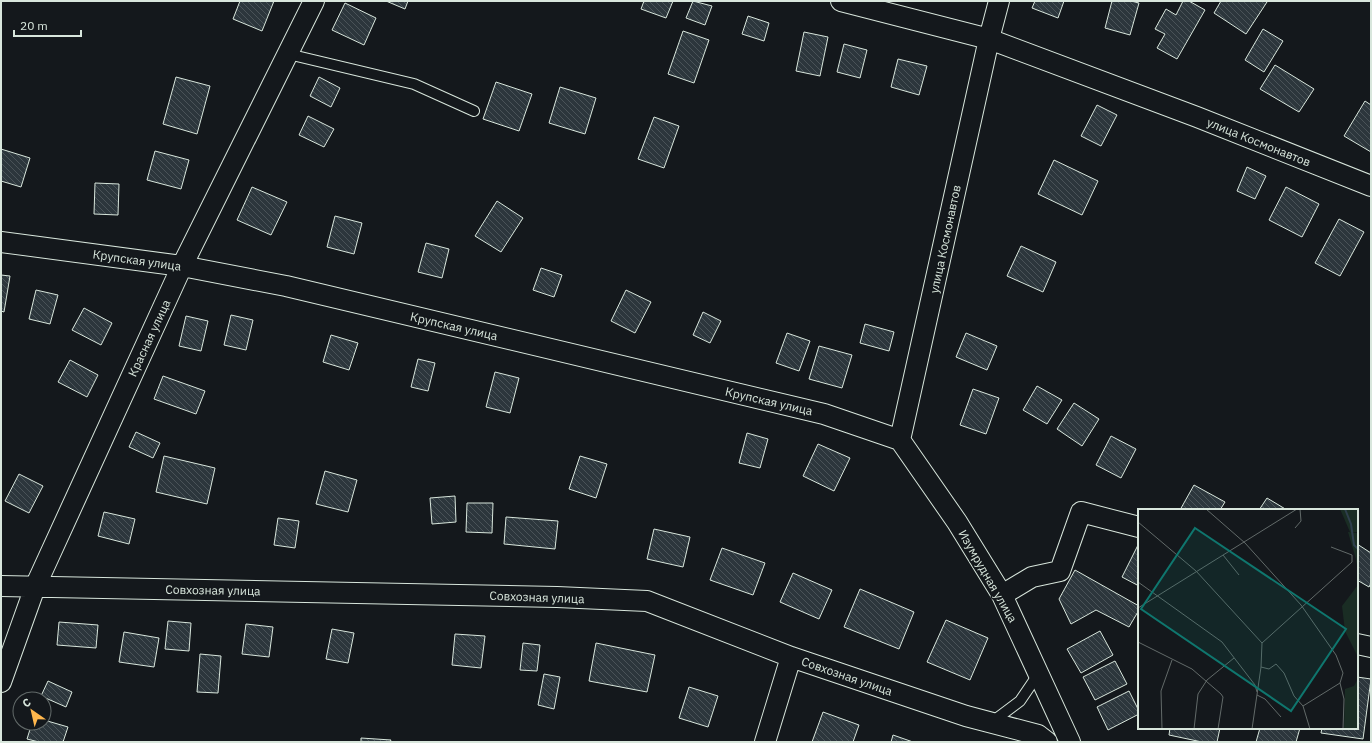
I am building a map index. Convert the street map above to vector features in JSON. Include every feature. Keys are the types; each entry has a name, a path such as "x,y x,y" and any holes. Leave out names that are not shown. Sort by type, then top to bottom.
{"street":[{"name":"Красная улица","path":"1,682 35,587 182,266 314,1"},
{"name":"улица Космонавтов","path":"841,1 989,39 1197,117 1371,186"},
{"name":"улица Космонавтов","path":"900,440 989,39 999,1"},
{"name":"Крупская улица","path":"1,242 182,266 286,286 824,414 900,440"},
{"name":"Изумрудная улица","path":"900,440 958,522 1002,595 1070,742"},
{"path":"1002,595 1032,577 1060,571 1081,512 1138,527"},
{"name":"Совхозная улица","path":"1,586 557,597 647,601 791,657 966,716 1038,734 1047,742"},
{"path":"1358,644 1371,648"},
{"path":"765,742 791,657"}],"lane":[{"path":"288,54 414,84 474,111"},
{"path":"992,722 1020,701 1039,673"}],"building":[{"path":"240,1 274,1 262,31 233,19"},
{"path":"386,1 408,1 405,9"},
{"path":"644,1 673,1 666,18 641,9"},
{"path":"693,1 712,6 705,25 686,18"},
{"path":"1035,1 1064,1 1058,18 1032,8"},
{"path":"1112,1 1131,1 1139,3 1130,35 1105,28"},
{"path":"1183,1 1189,1 1205,10 1177,59 1157,48 1165,34 1155,29 1166,9 1176,15"},
{"path":"1221,1 1267,2 1246,34 1214,13"},
{"path":"345,3 376,18 364,45 332,30"},
{"path":"748,16 769,23 764,41 742,34"},
{"path":"1263,29 1283,41 1264,72 1245,60"},
{"path":"683,31 709,40 694,83 668,74"},
{"path":"804,32 828,37 820,76 796,71"},
{"path":"844,44 867,50 860,78 837,72"},
{"path":"898,59 927,66 919,95 891,87"},
{"path":"1275,65 1314,89 1299,112 1260,89"},
{"path":"176,77 210,86 197,134 163,124"},
{"path":"319,77 340,88 331,107 310,96"},
{"path":"496,82 532,94 519,131 483,119"},
{"path":"560,87 596,98 585,134 549,123"},
{"path":"1365,101 1371,105 1371,152 1344,136"},
{"path":"1097,105 1117,115 1101,146 1081,136"},
{"path":"308,116 334,129 324,147 299,135"},
{"path":"654,117 679,126 664,168 638,159"},
{"path":"1,149 30,158 21,187 1,181"},
{"path":"155,151 189,160 181,189 147,180"},
{"path":"1054,160 1098,181 1082,215 1038,194"},
{"path":"1247,167 1266,176 1255,199 1237,191"},
{"path":"95,183 119,184 118,215 94,214"},
{"path":"252,187 287,202 271,235 237,220"},
{"path":"1286,187 1319,204 1302,237 1269,220"},
{"path":"497,201 523,218 501,252 475,236"},
{"path":"335,216 362,223 354,254 327,247"},
{"path":"1339,219 1364,232 1340,276 1315,263"},
{"path":"426,243 449,249 442,278 418,272"},
{"path":"1021,246 1056,262 1043,292 1007,276"},
{"path":"541,268 562,275 554,297 533,290"},
{"path":"1,275 10,276 4,312 1,311"},
{"path":"36,290 58,295 50,324 29,319"},
{"path":"626,290 651,302 635,333 611,321"},
{"path":"84,308 112,323 101,345 72,330"},
{"path":"703,312 721,321 710,343 693,335"},
{"path":"231,315 253,320 246,350 224,345"},
{"path":"186,316 208,321 201,351 179,346"},
{"path":"865,324 894,332 889,351 860,343"},
{"path":"787,333 810,341 799,371 776,363"},
{"path":"966,333 997,346 987,370 956,357"},
{"path":"331,335 358,343 349,370 323,362"},
{"path":"819,346 852,355 842,388 809,379"},
{"path":"418,359 435,363 428,391 411,387"},
{"path":"70,360 98,375 87,397 58,382"},
{"path":"495,372 519,378 510,413 486,407"},
{"path":"163,376 205,391 196,414 154,399"},
{"path":"1037,386 1062,400 1047,424 1023,410"},
{"path":"973,389 999,398 986,434 960,425"},
{"path":"1074,403 1099,419 1082,446 1057,429"},
{"path":"136,432 160,443 153,458 129,447"},
{"path":"747,433 768,439 760,468 739,463"},
{"path":"1111,436 1136,449 1121,478 1096,465"},
{"path":"818,444 850,458 834,491 803,476"},
{"path":"164,456 215,468 207,504 156,492"},
{"path":"580,456 607,464 596,498 569,489"},
{"path":"325,471 357,480 348,512 316,504"},
{"path":"19,474 43,486 29,513 5,501"},
{"path":"1194,485 1225,502 1221,509 1181,509"},
{"path":"455,496 456,522 432,524 430,498"},
{"path":"1267,498 1285,509 1260,509"},
{"path":"467,503 493,503 492,533 466,532"},
{"path":"104,512 135,519 129,544 98,536"},
{"path":"506,517 558,521 555,549 504,544"},
{"path":"278,518 299,521 295,548 274,545"},
{"path":"654,529 690,537 683,567 647,559"},
{"path":"1138,545 1138,585 1122,577"},
{"path":"1358,545 1371,553 1371,583 1369,587 1358,581"},
{"path":"722,548 765,563 753,595 710,580"},
{"path":"1075,570 1138,605 1138,612 1129,627 1096,610 1071,624 1059,599"},
{"path":"793,573 832,590 819,619 780,602"},
{"path":"860,589 914,612 899,649 844,627"},
{"path":"946,620 988,638 970,680 927,662"},
{"path":"168,621 191,623 189,651 165,649"},
{"path":"59,622 98,625 96,648 57,645"},
{"path":"246,624 273,627 269,657 242,654"},
{"path":"332,629 354,633 348,663 326,659"},
{"path":"1100,631 1113,655 1081,673 1067,649"},
{"path":"124,632 159,638 154,667 119,662"},
{"path":"455,634 485,636 481,668 452,665"},
{"path":"523,643 540,645 537,671 520,670"},
{"path":"596,643 655,655 647,692 589,681"},
{"path":"200,654 221,656 218,693 197,692"},
{"path":"1115,661 1127,684 1095,700 1083,677"},
{"path":"544,674 560,677 554,709 538,705"},
{"path":"1358,677 1371,679 1363,739 1321,733 1322,729 1358,729"},
{"path":"48,681 72,692 66,707 52,701 52,691 43,691"},
{"path":"689,687 718,696 708,727 679,718"},
{"path":"1129,691 1138,709 1138,715 1108,730 1097,707"},
{"path":"823,712 859,725 853,742 812,742"},
{"path":"52,722 68,727 63,742 39,742 27,739 30,731 52,731"},
{"path":"1170,729 1220,729 1217,742 1202,742 1169,735"},
{"path":"1260,729 1300,729 1296,742 1256,742"},
{"path":"893,735 913,742 891,742"},
{"path":"361,738 391,740 390,742 361,742"}]}
